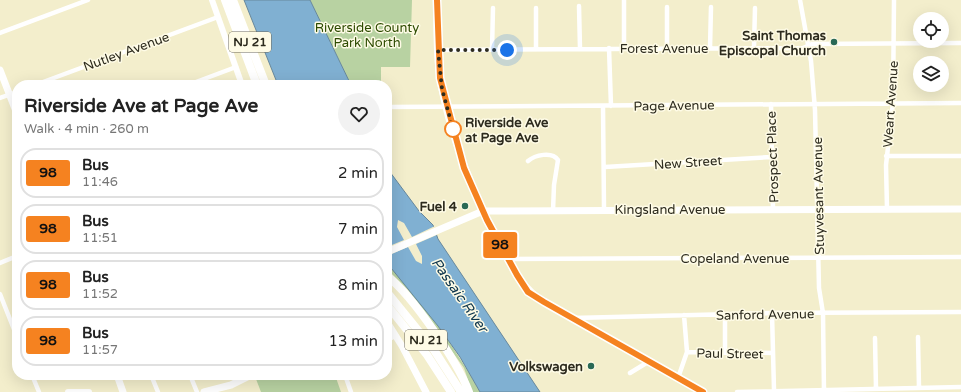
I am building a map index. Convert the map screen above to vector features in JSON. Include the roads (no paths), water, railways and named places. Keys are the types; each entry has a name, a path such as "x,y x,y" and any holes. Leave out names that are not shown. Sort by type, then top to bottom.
{"highway":[{"name":"NJ 21","path":"224,0 255,80"},
{"name":"NJ 21","path":"234,0 264,80"},
{"path":"231,16 250,80"},
{"path":"392,281 404,292 446,350 459,370 469,392"},
{"name":"NJ 21","path":"392,298 434,350 461,392"},
{"name":"NJ 21","path":"392,311 427,355 451,392"}],"main road":[{"path":"437,0 440,78 446,106 464,168 483,211 508,259 528,292 570,318 703,392"},
{"path":"0,70 12,102"},
{"name":"Kingsland Avenue","path":"392,250 483,211 604,209 961,209"},
{"path":"392,329 426,392"},
{"path":"119,380 123,392"},
{"path":"204,392 231,386 242,380"}],"street":[{"path":"0,33 88,0"},
{"path":"212,0 240,80"},
{"path":"624,0 624,48"},
{"name":"Stuyvesant Avenue","path":"800,0 808,45 815,104 819,210 818,257 819,288 823,313 824,391"},
{"name":"Weart Avenue","path":"887,209 886,156 893,103 894,0"},
{"path":"580,6 580,48"},
{"path":"667,7 667,49"},
{"path":"710,48 711,7"},
{"path":"492,50 493,8"},
{"path":"536,8 536,49"},
{"path":"754,48 755,8"},
{"name":"Nutley Avenue","path":"48,80 218,17"},
{"name":"Forest Avenue","path":"438,50 580,48 803,48 808,45 961,43"},
{"path":"609,48 611,106"},
{"path":"201,80 236,67"},
{"path":"0,98 12,93"},
{"name":"Page Avenue","path":"392,107 961,103"},
{"name":"Prospect Place","path":"770,104 773,209"},
{"path":"603,106 605,167 604,209"},
{"path":"528,161 534,156 556,157 558,160 554,185 553,211"},
{"name":"New Street","path":"605,167 771,156"},
{"path":"886,156 961,156"},
{"name":"Copeland Avenue","path":"508,259 961,257"},
{"path":"0,262 12,258"},
{"path":"0,294 12,324"},
{"name":"Sanford Avenue","path":"570,318 772,313 961,312"},
{"path":"772,313 774,390"},
{"path":"725,314 725,352"},
{"path":"678,378 687,352 684,315"},
{"path":"392,338 396,335"},
{"path":"918,337 919,388"},
{"path":"875,338 876,389"},
{"name":"Paul Street","path":"687,352 773,353"},
{"path":"630,373 648,362"},
{"path":"34,380 38,392"},
{"path":"153,380 158,392"},
{"path":"192,380 197,392"},
{"path":"347,380 352,392"},
{"path":"737,392 961,387"},
{"path":"68,392 89,392"}],"water":[{"path":"244,0 310,0 349,80 276,80"},
{"name":"Passaic River","path":"392,175 419,211 433,225 438,239 540,392 480,392 460,357 438,326 392,269"}],"place":[{"name":"Saint Thomas Episcopal Church","path":"834,42"},
{"name":"Riverside Ave at Page Ave","path":"453,129"},
{"name":"Fuel 4","path":"465,206"},
{"name":"Volkswagen","path":"591,366"}],"park label":[{"name":"Riverside County Park North","path":"367,34"}]}
